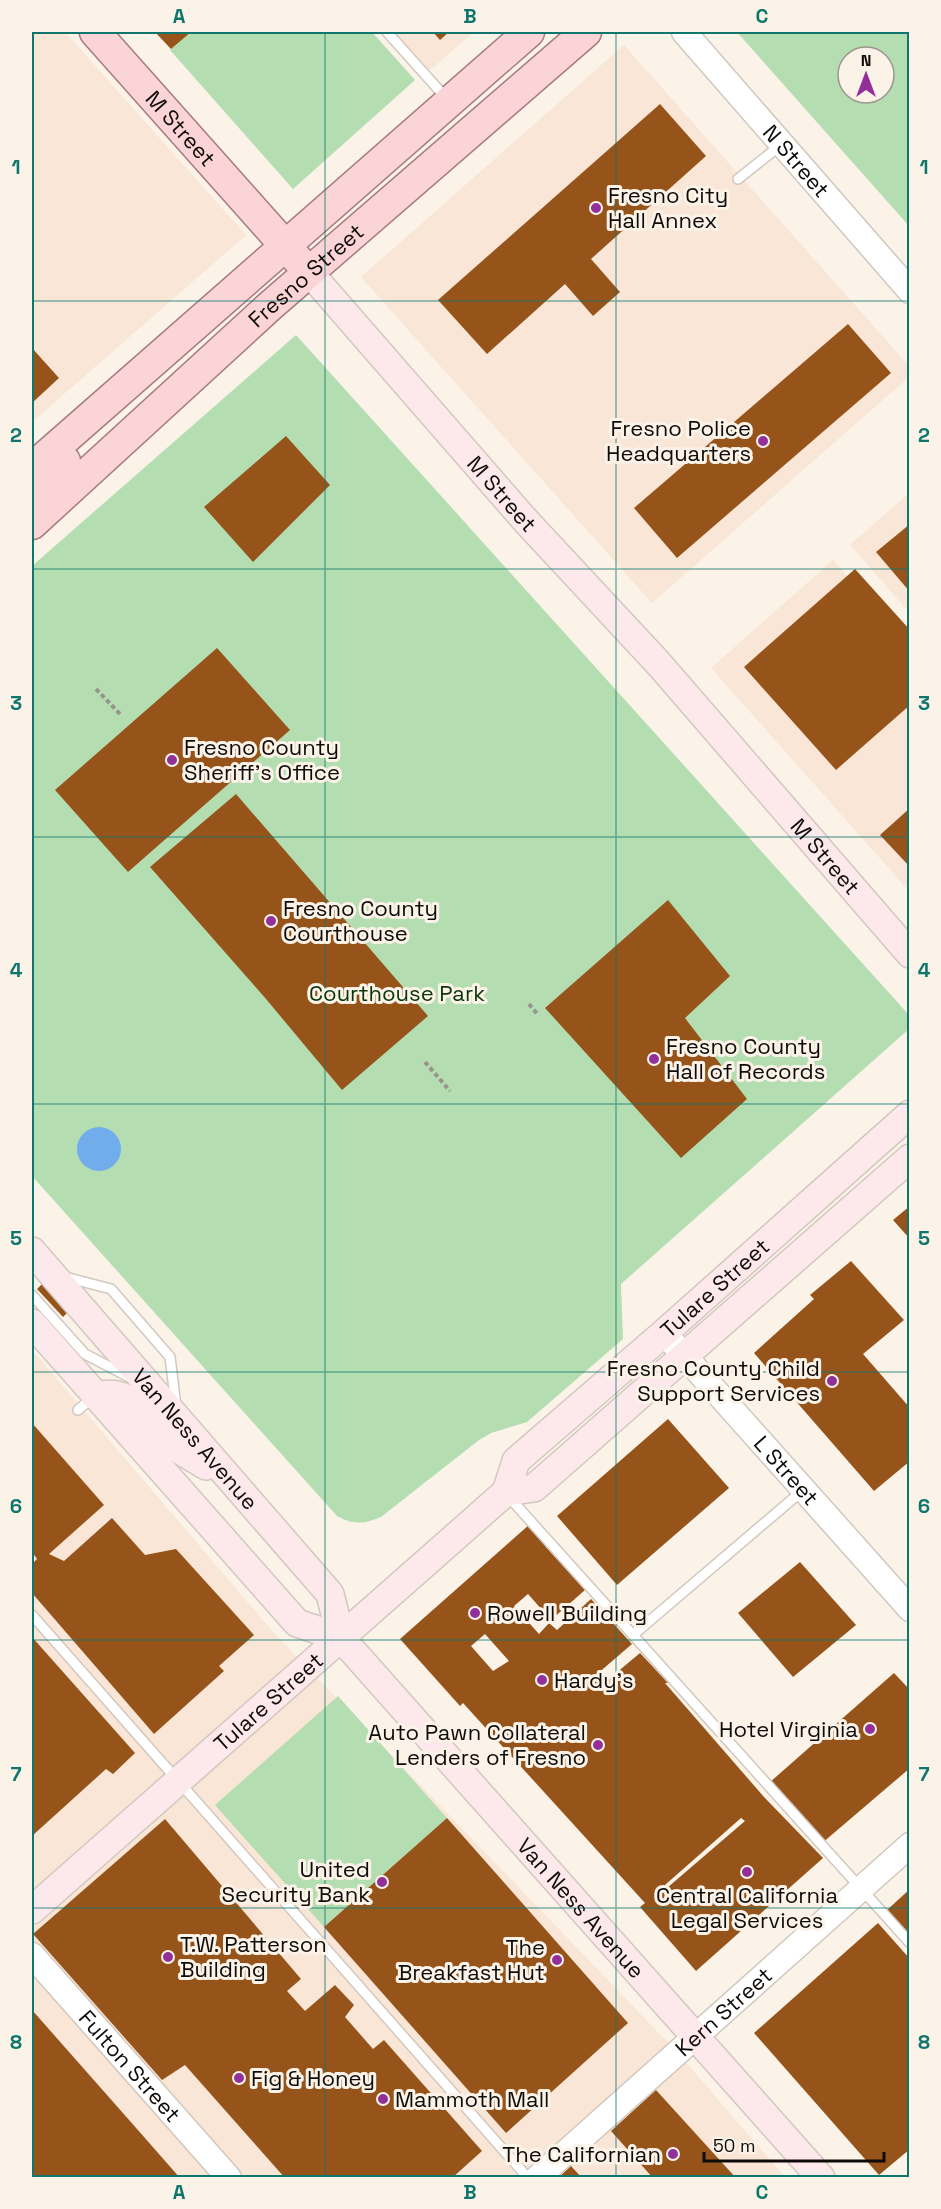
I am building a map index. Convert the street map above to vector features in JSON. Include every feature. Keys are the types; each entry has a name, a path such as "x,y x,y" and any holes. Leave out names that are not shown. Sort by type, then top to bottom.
{"main road":[{"name":"M Street","path":"95,32 286,246 517,512 658,664 909,954"},
{"name":"Fresno Street","path":"32,468 529,32"},
{"name":"Fresno Street","path":"32,524 309,273 586,32"},
{"path":"32,492 121,407 146,366"},
{"name":"Tulare Street","path":"32,1910 506,1492 516,1461 664,1333 909,1114"},
{"name":"Tulare Street","path":"506,1492 534,1488 909,1158"},
{"name":"Van Ness Avenue","path":"32,1251 330,1594 340,1638 821,2178"},
{"name":"Van Ness Avenue","path":"32,1323 87,1403 297,1623 340,1638"},
{"path":"87,1403 108,1393 121,1395 131,1400 162,1437 239,1489"}],"street":[{"name":"N Street","path":"684,32 909,291"},
{"name":"L Street","path":"664,1333 909,1609"},
{"name":"Kern Street","path":"537,2178 909,1845"},
{"name":"Fulton Street","path":"32,1955 228,2178"}],"lane":[{"path":"387,32 449,102"},
{"path":"738,179 782,144"},
{"path":"51,1273 111,1289 170,1357 178,1420"},
{"path":"32,1295 85,1354 150,1388"},
{"path":"633,1635 804,1489"},
{"path":"506,1492 909,1943"},
{"path":"32,1615 528,2178"}],"path":[{"path":"96,689 121,715"},
{"path":"529,1004 538,1015"},
{"path":"425,1062 450,1090"}],"shaded area":[{"path":"32,32 65,32 246,235 32,422"},
{"path":"392,32 474,32 428,72"},
{"path":"624,45 909,366 909,377 652,603 361,277"},
{"path":"909,493 909,612 850,545"},
{"path":"833,560 909,645 909,891 711,668"},
{"path":"32,1350 274,1633 678,2053 785,2177 32,2177"}],"green space":[{"path":"190,32 372,32 415,80 293,189 170,50"},
{"path":"737,32 909,32 909,226"},
{"name":"Courthouse Park","path":"296,335 909,1015 909,1029 621,1284 623,1339 527,1422 491,1433 479,1440 381,1517 359,1523 337,1516 32,1176 32,566"},
{"path":"338,1696 447,1818 324,1927 215,1805"}],"water":[{"path":"99,1127 108,1128 115,1133 120,1140 120,1158 115,1165 108,1170 99,1171 90,1170 83,1165 78,1158 77,1149 78,1140 83,1133 90,1128"}],"building":[{"path":"155,32 191,32 171,49"},
{"path":"433,32 449,32 440,40"},
{"name":"Fresno City Hall Annex","path":"660,104 706,156 591,259 620,292 593,316 565,284 487,354 438,300"},
{"name":"Fresno Police Headquarters","path":"848,324 891,373 677,558 634,508"},
{"path":"32,348 59,378 32,403"},
{"path":"286,436 330,485 253,562 204,507"},
{"path":"910,524 910,592 876,552"},
{"path":"855,569 910,630 910,705 836,770 744,667"},
{"name":"Fresno County Sheriff's Office","path":"217,648 290,730 128,872 55,790"},
{"name":"Fresno County Courthouse","path":"236,794 428,1016 342,1090 150,867"},
{"path":"910,808 910,867 880,835"},
{"name":"Fresno County Hall of Records","path":"668,900 730,976 685,1018 747,1099 681,1158 545,1008"},
{"path":"910,1206 910,1239 893,1220"},
{"name":"Fresno County Child Support Services","path":"851,1261 904,1320 863,1354 910,1408 910,1461 874,1491 754,1353 814,1299 810,1295"},
{"path":"43,1283 69,1311 63,1317 37,1289"},
{"path":"668,1419 729,1488 617,1585 557,1516"},
{"path":"32,1423 104,1505 49,1554 64,1561 112,1518 145,1555 176,1549 254,1635 219,1666 224,1671 154,1734 32,1593 32,1564 37,1559 32,1552"},
{"path":"530,1524 545,1541 545,1546 585,1590 551,1620 528,1594 514,1606 539,1634 549,1623 557,1630 591,1599 632,1644 596,1675 603,1684 640,1653 764,1797 823,1858 696,1971 640,1907 645,1903 463,1703 460,1706 400,1639","holes":["485,1634 509,1661 493,1671 471,1646","741,1818 745,1821 667,1888 665,1885"]},
{"path":"800,1562 856,1625 793,1677 738,1613"},
{"path":"32,1637 135,1753 113,1774 106,1769 32,1836"},
{"name":"Hotel Virginia","path":"894,1673 910,1690 910,1768 821,1844 769,1783"},
{"path":"447,1818 628,2023 506,2133 324,1927"},
{"path":"165,1819 301,1979 287,1991 305,2011 335,1985 354,2005 345,2017 373,2049 384,2040 482,2151 452,2178 285,2178 185,2065 162,2080 33,1934"},
{"path":"910,1889 910,1936 887,1910"},
{"path":"878,1923 910,1959 910,2149 879,2175 754,2033"},
{"path":"32,2010 137,2129 180,2178 32,2178"},
{"name":"The Californian","path":"656,2090 736,2178 653,2178 611,2131"},
{"name":"The Californian","path":"571,2166 582,2178 558,2178"}],"place":[{"name":"Fresno City Hall Annex","path":"596,208"},
{"name":"Fresno Police Headquarters","path":"763,441"},
{"name":"Fresno County Sheriff's Office","path":"172,760"},
{"name":"Fresno County Courthouse","path":"271,921"},
{"name":"Fresno County Hall of Records","path":"654,1059"},
{"name":"Fresno County Child Support Services","path":"832,1381"},
{"name":"Rowell Building","path":"475,1613"},
{"name":"Hardy's","path":"542,1680"},
{"name":"Hotel Virginia","path":"870,1729"},
{"name":"Auto Pawn Collateral Lenders of Fresno","path":"598,1745"},
{"name":"Central California Legal Services","path":"747,1872"},
{"name":"United Security Bank","path":"382,1882"},
{"name":"T.W. Patterson Building","path":"168,1957"},
{"name":"The Breakfast Hut","path":"557,1960"},
{"name":"Fig & Honey","path":"239,2078"},
{"name":"Mammoth Mall","path":"383,2099"},
{"name":"The Californian","path":"673,2154"}]}
